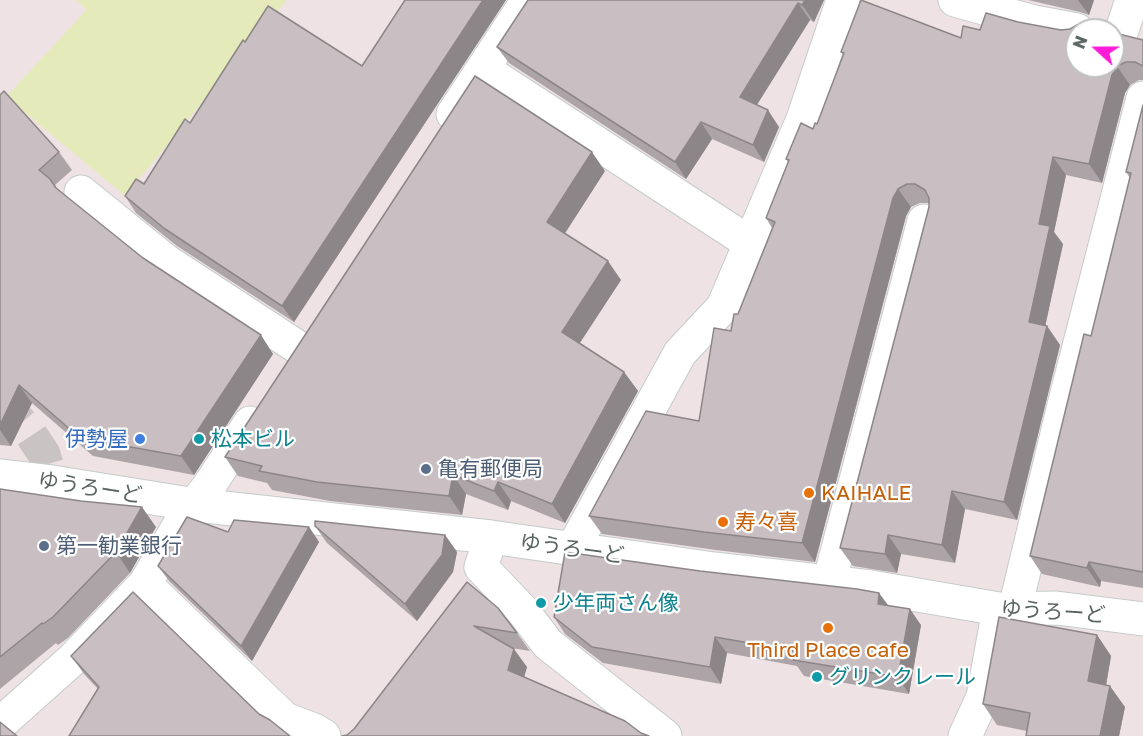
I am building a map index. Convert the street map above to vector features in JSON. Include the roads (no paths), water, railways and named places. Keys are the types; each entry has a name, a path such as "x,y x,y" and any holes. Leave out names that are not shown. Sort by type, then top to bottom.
{"street":[{"path":"438,137 528,0"},
{"path":"572,550 680,353 723,307 803,119 843,0"},
{"path":"955,0 1034,22 1065,28"},
{"path":"1125,41 1132,0"},
{"path":"483,69 750,243"},
{"path":"964,736 983,697 1064,405 1143,98"},
{"path":"81,192 292,359 318,319"},
{"path":"829,583 924,221"},
{"path":"0,724 74,658 145,584 181,522 196,505 267,398"},
{"name":"ゆうろーど","path":"0,476 52,482 486,552 572,550 871,587 1007,609 1056,608 1143,619"},
{"path":"460,595 486,552 522,610 548,644 665,736"},
{"path":"145,584 285,719 324,736"}],"tunnel":[{"path":"0,398 30,433 44,454 52,482"}],"place":[{"name":"伊勢屋","path":"140,439"},
{"name":"松本ビル","path":"199,439"},
{"name":"亀有郵便局","path":"426,469"},
{"name":"KAIHALE","path":"809,493"},
{"name":"寿々喜","path":"723,522"},
{"name":"第一勧業銀行","path":"44,546"},
{"name":"少年両さん像","path":"541,603"},
{"name":"Third Place cafe","path":"828,628"},
{"name":"グリンクレール","path":"817,677"}]}
